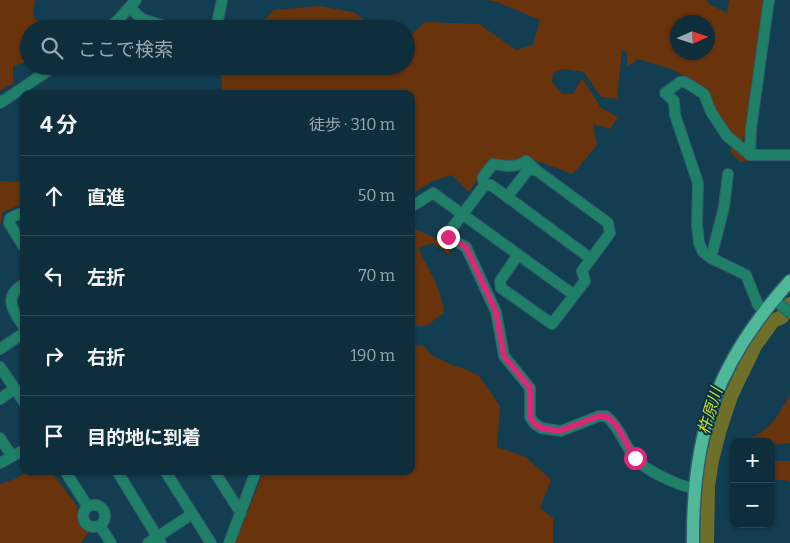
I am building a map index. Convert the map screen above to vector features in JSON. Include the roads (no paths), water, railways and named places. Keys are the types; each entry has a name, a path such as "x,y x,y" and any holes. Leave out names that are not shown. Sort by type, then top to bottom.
{"main road":[{"path":"693,543 692,504 694,488 702,436 712,402 743,340 764,311 782,306 790,281"}],"street":[{"path":"218,20 222,0"},
{"path":"750,155 769,0"},
{"path":"117,20 133,4 142,19 145,20"},
{"path":"20,90 42,75"},
{"path":"764,311 758,305 746,275 711,258 703,252 699,243 697,225 698,183 675,115 674,101 665,94 680,82 685,82 704,94 711,112 727,136 750,155 790,155"},
{"path":"0,104 20,90"},
{"path":"484,186 483,178 494,164 510,166 520,165 526,161 608,223 610,233 582,271 585,281 552,324 501,288 500,282 518,255"},
{"path":"507,197 528,170 536,170"},
{"path":"711,258 724,207 728,174"},
{"path":"590,258 491,185 484,186 462,214 448,237 466,247 496,312 504,356 530,388 530,417 534,423 541,428 560,431 599,416 606,416 616,425 635,458 642,466 684,486 694,488"},
{"path":"415,204 433,193 574,296"},
{"path":"20,214 10,218 9,223 20,241"},
{"path":"20,287 12,294 11,301 12,310 20,321"},
{"path":"0,348 20,336"},
{"path":"0,367 20,397"},
{"path":"0,399 14,389"},
{"path":"0,438 12,456"},
{"path":"0,463 20,452"},
{"path":"68,475 88,507"},
{"path":"119,475 159,540"},
{"path":"168,475 211,543"},
{"path":"217,475 241,513"},
{"path":"229,543 255,475"},
{"path":"97,506 104,510 105,519 100,526 92,527 85,522 83,514 88,507 97,506"},
{"path":"148,543 159,540 192,514"},
{"path":"100,526 111,543"}],"waterway":[{"name":"杵原川","path":"707,543 708,486 712,460 731,396 755,346 773,321 782,317 790,304"}]}
